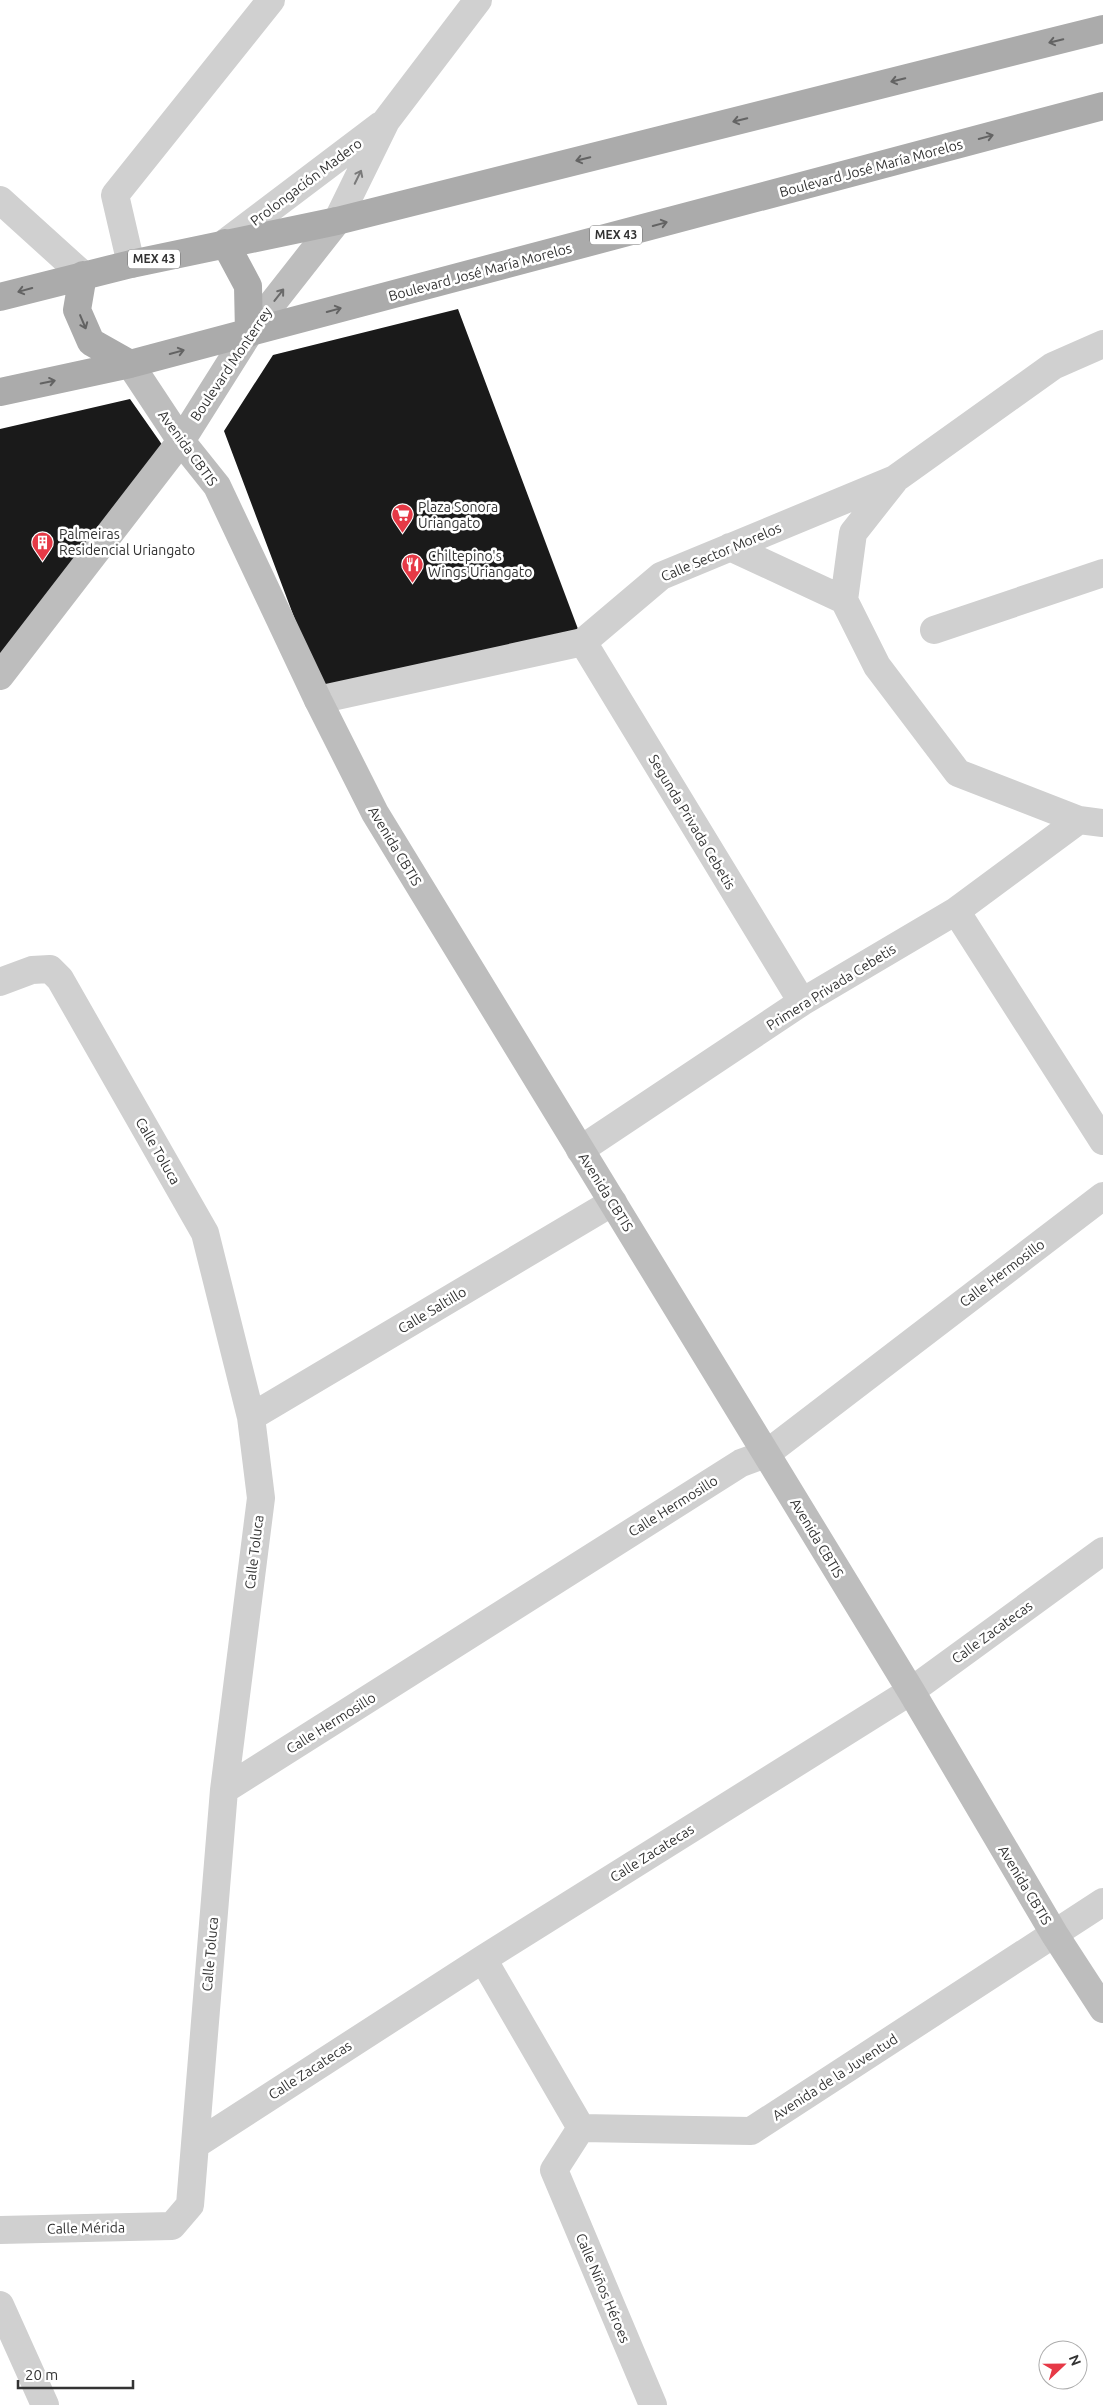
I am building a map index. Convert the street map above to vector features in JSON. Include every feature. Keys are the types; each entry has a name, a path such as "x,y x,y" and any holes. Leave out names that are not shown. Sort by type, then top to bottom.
{"main road":[{"name":"MEX 43","path":"0,297 131,264 337,221 1103,29"},
{"name":"Boulevard José María Morelos","path":"0,392 130,364 1103,106"},
{"path":"225,243 248,286 249,333"},
{"path":"83,275 78,310 91,342 130,364"}],"street":[{"path":"131,264 115,195 271,0"},
{"name":"Prolongación Madero","path":"337,221 386,121 478,0"},
{"name":"Prolongación Madero","path":"225,243 386,121"},
{"path":"0,200 83,275"},
{"name":"Boulevard Monterrey","path":"0,676 181,441 249,333 337,221"},
{"name":"Calle Sector Morelos","path":"318,700 583,642 661,576 894,480 1052,366 1103,344"},
{"name":"Avenida CBTIS","path":"130,364 181,441 217,486 318,700 375,813 911,1691 1055,1935 1103,2009"},
{"path":"894,480 853,533 844,600 877,666 958,773 1091,821"},
{"path":"730,547 844,600"},
{"path":"934,630 1103,573"},
{"name":"Segunda Privada Cebetis","path":"583,642 802,1002"},
{"name":"Primera Privada Cebetis","path":"580,1150 802,1002 956,911 1091,821"},
{"path":"956,911 1103,1141"},
{"name":"Calle Toluca","path":"0,982 32,970 50,968 60,979 205,1233 251,1417 261,1498 224,1790 190,2205 172,2226"},
{"name":"Calle Hermosillo","path":"224,1790 741,1463 766,1454 1103,1196"},
{"name":"Calle Saltillo","path":"251,1417 613,1202"},
{"name":"Calle Zacatecas","path":"195,2145 483,1959 911,1691 1103,1551"},
{"name":"Avenida de la Juventud","path":"580,2128 751,2131 1103,1902"},
{"path":"483,1959 580,2128"},
{"name":"Calle Niños Héroes","path":"580,2128 554,2170 653,2405"},
{"name":"Calle Mérida","path":"0,2230 172,2226"},
{"path":"0,2305 45,2405"}],"building":[{"name":"Plaza Sonora Uriangato","path":"458,309 581,637 323,694 224,431 273,355"},
{"name":"Palmeiras Residencial Uriangato","path":"130,399 170,456 0,667 0,429"}],"place":[{"name":"Plaza Sonora Uriangato","path":"402,534"},
{"name":"Palmeiras Residencial Uriangato","path":"43,561"},
{"name":"Chiltepino's Wings Uriangato","path":"412,583"}]}
